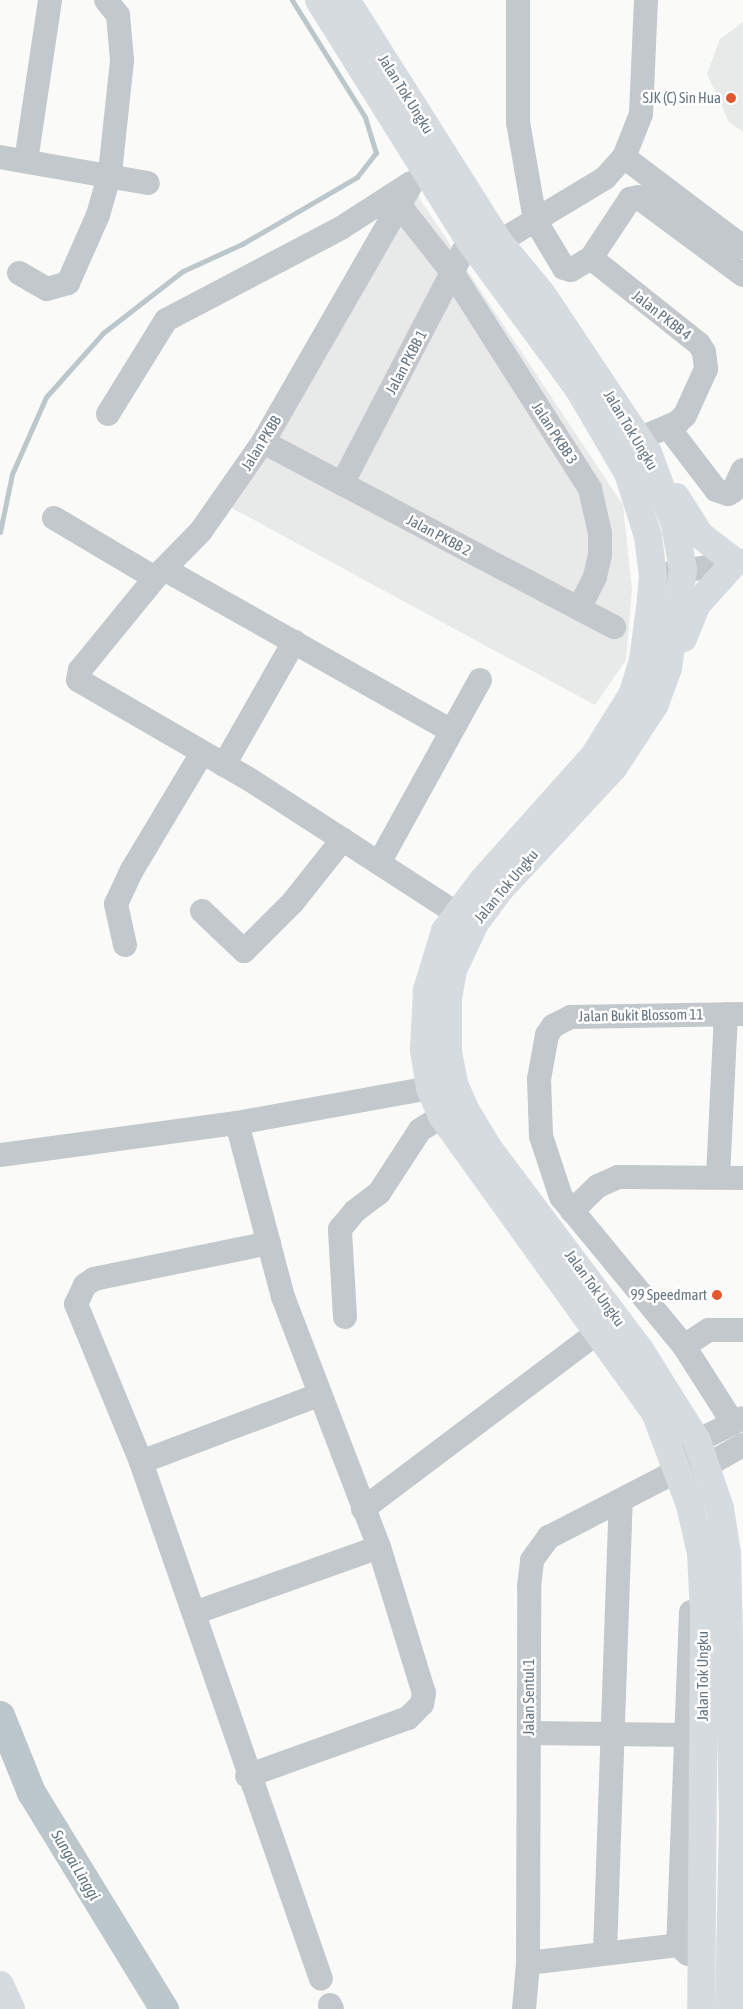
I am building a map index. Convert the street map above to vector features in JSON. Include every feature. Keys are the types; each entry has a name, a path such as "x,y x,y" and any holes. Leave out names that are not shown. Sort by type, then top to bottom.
{"main road":[{"name":"Jalan Tok Ungku","path":"319,0 419,178 469,240 578,388 628,473 642,510 653,576 643,660 632,695 616,726 456,913 434,958 427,990 424,1050 430,1088 442,1116 599,1331 655,1412 672,1472 701,1554 690,1950 701,2009"},
{"name":"Jalan Tok Ungku","path":"346,0 499,242 542,294 639,439 661,483 676,525 684,570 668,668 655,704 620,760 501,888 474,923 453,970 448,998 448,1052 454,1084 488,1149 596,1288 697,1441 720,1508 727,1554 738,1843 737,1937 729,2009"},
{"path":"661,483 671,489 700,535 739,562 697,604 677,659 668,668"},
{"path":"0,1985 11,2009"}],"street":[{"path":"26,161 50,0"},
{"path":"19,273 47,289 68,283 98,215 110,173 122,60 118,15 106,0"},
{"path":"518,0 518,122 535,220 564,268 571,270 591,258 630,199 638,197 743,275"},
{"path":"499,242 604,178 624,157 641,114 646,0"},
{"path":"0,157 110,173 148,182"},
{"path":"624,157 743,247"},
{"path":"108,414 166,320 341,228 419,178"},
{"name":"Jalan PKBB","path":"202,753 78,680 80,670 160,574 201,531 263,442 400,206 419,178"},
{"name":"Jalan PKBB 3","path":"400,206 452,272 590,489 600,533 600,555 595,577 579,608"},
{"name":"Jalan PKBB 1","path":"342,484 469,240"},
{"name":"Jalan PKBB 4","path":"591,258 700,344 704,352 706,369 685,415 668,427 639,439"},
{"path":"668,427 716,490 728,494 733,491 743,470"},
{"name":"Jalan PKBB 2","path":"263,442 614,627"},
{"path":"54,518 294,642 450,730"},
{"path":"653,576 739,562"},
{"path":"224,765 294,642"},
{"path":"379,863 450,730 480,680"},
{"path":"125,945 116,904 132,870 202,753 343,839 456,913"},
{"path":"202,911 244,951 293,902 343,839"},
{"path":"718,1177 734,1014"},
{"name":"Jalan Bukit Blossom 11","path":"734,1014 571,1017 552,1026 543,1044 540,1070 541,1136 553,1180 572,1211 684,1346 738,1421"},
{"path":"0,1155 237,1123 430,1088"},
{"path":"345,1317 340,1229 355,1211 379,1192 420,1130 442,1116"},
{"path":"237,1123 269,1243 318,1395 379,1547 423,1683 422,1704 408,1718 247,1776"},
{"path":"572,1211 598,1186 618,1177 743,1178"},
{"path":"269,1243 94,1279 79,1294 79,1316 141,1462 194,1613 247,1776 321,1979"},
{"path":"684,1346 709,1330 743,1330"},
{"path":"363,1509 599,1331"},
{"path":"141,1462 318,1395"},
{"path":"528,1963 605,1952 690,1950 686,1735 693,1582 672,1472 697,1441 738,1421"},
{"path":"672,1472 706,1466 743,1445"},
{"name":"Jalan Sentul 1","path":"524,2009 528,1963 529,1586 532,1560 549,1537 621,1503 672,1472"},
{"path":"605,1952 621,1503"},
{"path":"194,1613 379,1547"},
{"path":"529,1733 686,1735"}],"shaded area":[{"name":"SJK (C) Sin Hua","path":"743,22 743,132 729,122 707,74 720,39"},
{"path":"412,187 623,505 632,590 626,660 595,705 230,507"}],"waterway":[{"path":"0,532 12,474 46,397 103,333 183,271 242,244 357,177 376,153 365,117 292,0"},
{"name":"Sungai Linggi","path":"0,1715 31,1792 164,2009"}],"place":[{"name":"SJK (C) Sin Hua","path":"731,98"},
{"name":"99 Speedmart","path":"717,1295"}]}
